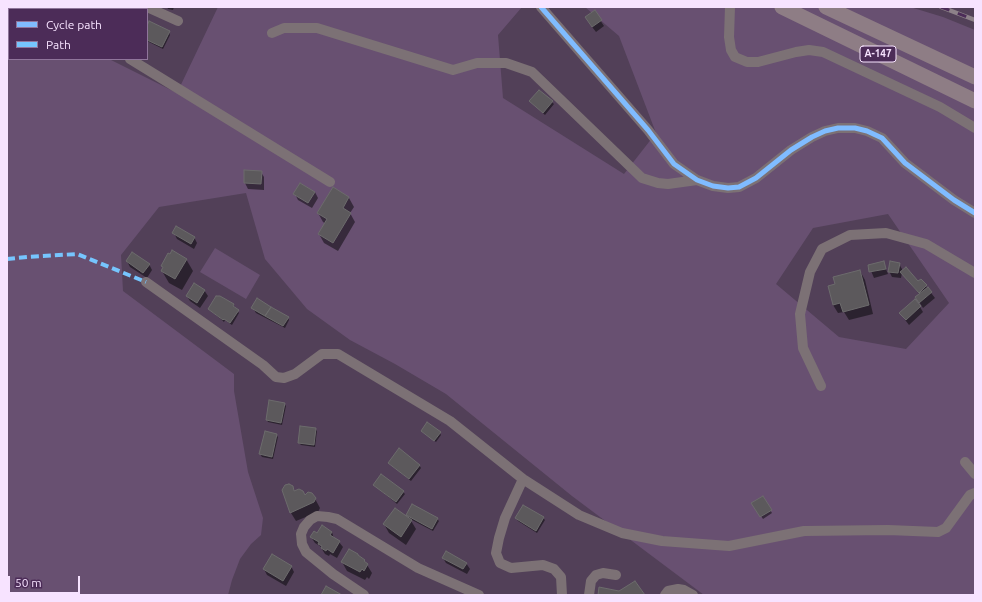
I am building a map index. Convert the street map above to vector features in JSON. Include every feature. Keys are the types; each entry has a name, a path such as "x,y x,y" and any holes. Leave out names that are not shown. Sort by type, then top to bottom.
{"highway":[{"name":"А-147","path":"782,7 975,101"},
{"name":"А-147","path":"826,7 975,77"}],"street":[{"path":"147,7 178,21"},
{"path":"541,7 648,130 674,164 697,180 712,186 728,188 739,187 756,178 791,150 812,137 825,131 838,128 855,128 867,131 882,138 905,163 954,200 975,213"},
{"path":"730,7 729,37 731,50 735,57 747,62 758,62 809,50 823,52 940,107 975,128"},
{"path":"272,33 284,28 317,28 453,70 477,63 506,63 532,72 642,178 658,183 668,184 697,180"},
{"path":"132,60 330,182"},
{"path":"821,386 803,348 800,314 810,272 822,249 850,235 886,233 926,244 975,273"},
{"path":"146,282 263,365 276,376 284,378 295,374 322,354 338,354 450,421 523,479 579,515 622,533 662,541 729,546 804,531 888,530 938,532 946,528 970,495 975,493"},
{"path":"965,462 975,474"},
{"path":"523,479 505,518 496,553 500,563 511,568 543,565 554,570 561,577 562,595"},
{"path":"364,595 333,574 306,552 302,544 301,534 304,526 310,520 317,516 337,519 418,568 479,595"},
{"path":"589,595 591,580 596,575 603,573 616,575"},
{"path":"665,595 668,592 678,589 684,590 693,595"}],"shaded area":[{"path":"7,7 18,8 8,8 8,60 111,60 177,93 218,7 522,7 498,35 503,98 624,174 656,133 619,36 585,7 910,7 943,17 975,30 975,595 704,595 572,496 446,394 350,340 307,309 265,259 246,193 159,207 121,255 123,291 234,374 234,391 248,472 263,518 261,535 251,544 240,559 228,595 7,595","holes":["888,214 949,303 906,349 839,337 776,284 813,228"]},
{"path":"215,248 260,275 246,299 200,272"}],"building":[{"path":"71,7 97,7 96,8"},
{"path":"595,10 602,20 592,27 585,17"},
{"path":"149,21 170,31 162,47 148,40"},
{"path":"539,90 553,101 543,113 529,101"},
{"path":"244,170 262,171 261,184 244,183"},
{"path":"300,183 315,192 308,203 293,194"},
{"path":"333,187 349,197 343,208 351,213 333,243 318,234 327,219 317,213"},
{"path":"176,226 195,237 191,244 172,233"},
{"path":"172,250 187,259 175,279 161,271 163,267 161,266 168,253 170,254"},
{"path":"132,252 150,264 143,273 126,261"},
{"path":"884,261 886,269 869,272 868,265"},
{"path":"890,261 900,263 898,273 888,272"},
{"path":"906,267 918,281 921,279 927,285 919,293 900,272"},
{"path":"860,270 869,305 843,312 840,303 833,305 828,286 835,284 833,277"},
{"path":"194,283 205,290 197,303 186,296"},
{"path":"928,287 932,292 919,303 915,297"},
{"path":"216,296 220,296 234,304 233,306 239,310 230,323 224,319 223,320 208,309"},
{"path":"257,298 271,307 265,316 251,308"},
{"path":"915,299 921,306 906,320 899,313"},
{"path":"271,307 289,317 283,326 265,316"},
{"path":"269,400 285,403 281,423 266,420"},
{"path":"427,422 441,432 434,441 421,431"},
{"path":"300,426 316,428 314,445 298,443"},
{"path":"265,431 277,434 272,457 259,454"},
{"path":"399,448 420,465 409,479 388,463"},
{"path":"381,474 404,491 396,502 373,485"},
{"path":"289,484 293,486 294,491 299,489 303,491 305,495 308,492 312,493 316,498 314,502 290,513 282,490 285,485"},
{"path":"763,496 772,510 760,517 751,503"},
{"path":"412,504 438,518 432,529 406,515"},
{"path":"523,505 544,517 536,531 515,518"},
{"path":"395,508 412,520 401,537 383,524"},
{"path":"322,525 332,532 330,535 340,541 333,553 327,549 326,551 321,548 322,546 318,544 319,542 310,537 314,531 317,533"},
{"path":"349,549 358,554 368,564 364,571 362,569 360,572 341,562"},
{"path":"446,551 467,563 463,569 442,558"},
{"path":"272,554 292,566 283,581 263,569"},
{"path":"635,581 645,595 598,595 599,587 619,591"},
{"path":"326,586 342,595 321,595"}],"railway":[{"path":"941,7 975,20"}],"marked path":[{"path":"7,259 77,254 146,282"}],"cycle path":[{"path":"541,7 648,130 674,164 697,180 713,186 728,188 739,187 756,178 791,150 812,137 825,131 838,128 855,128 867,131 882,138 905,163 954,200 975,213"}]}
